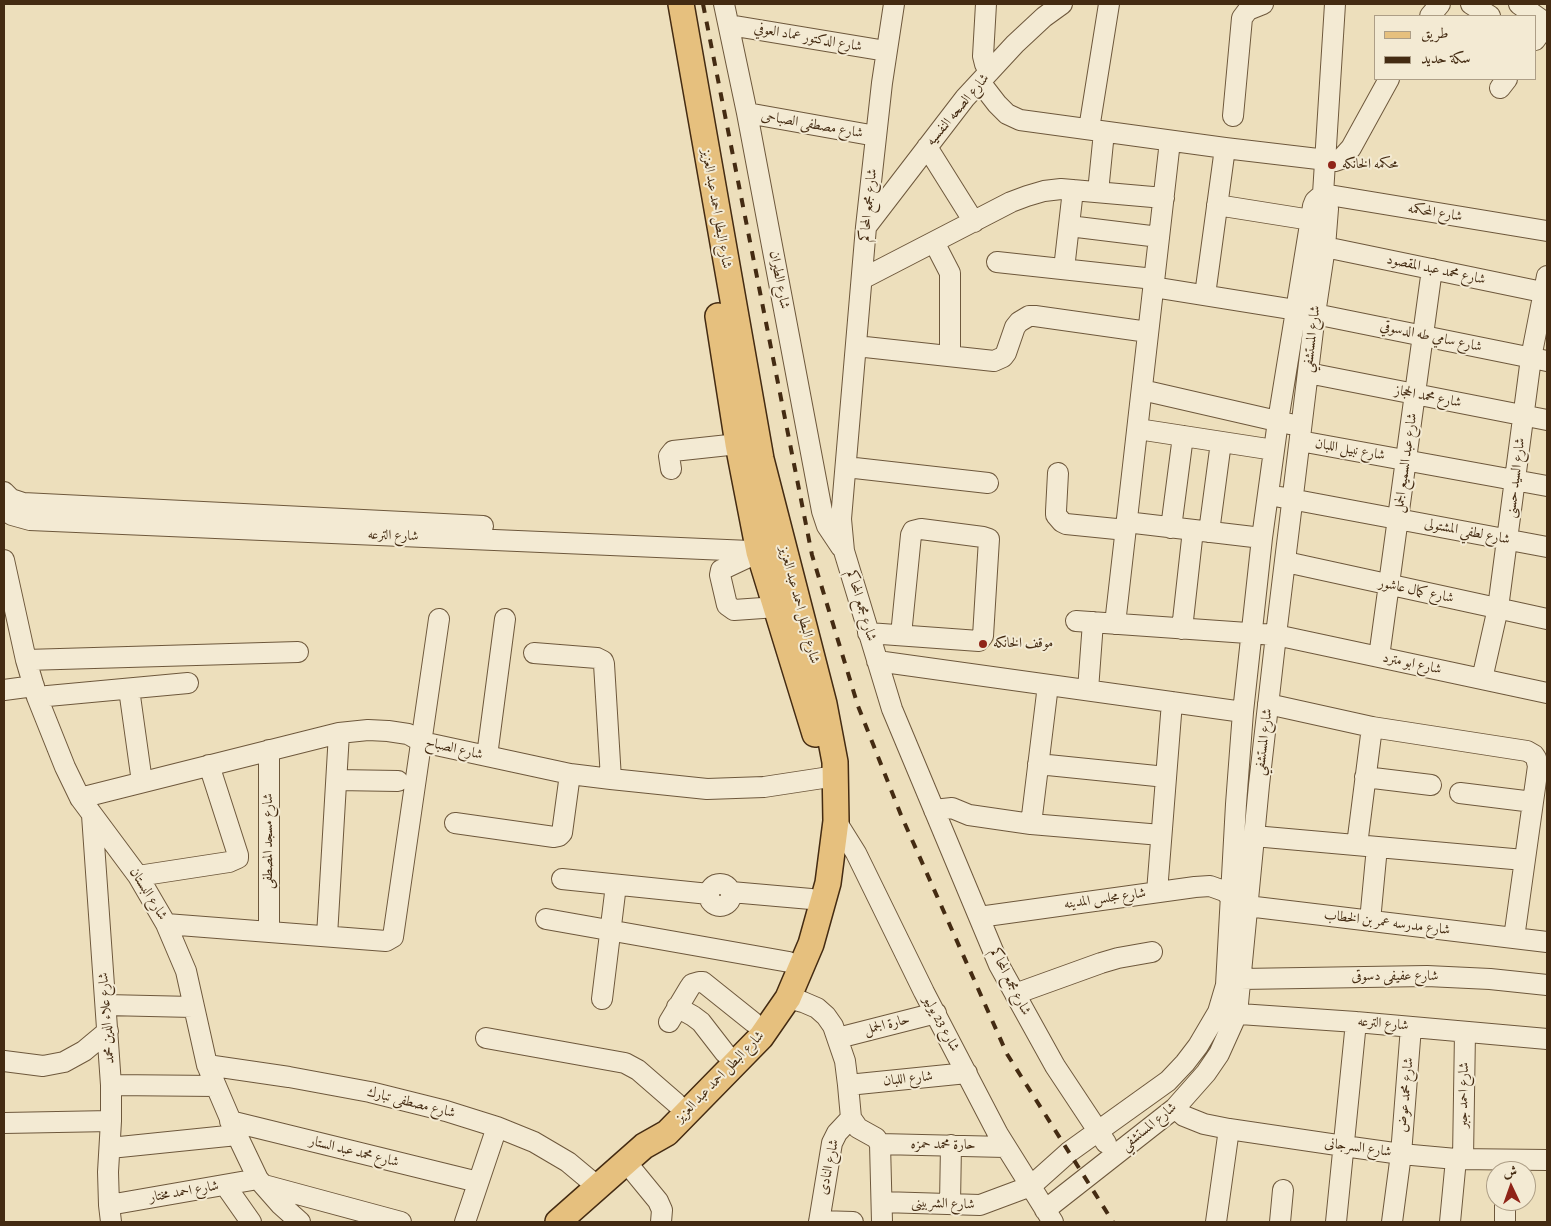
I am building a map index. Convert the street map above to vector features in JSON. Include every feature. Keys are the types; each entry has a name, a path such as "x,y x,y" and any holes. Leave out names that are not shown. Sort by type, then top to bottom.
{"main road":[{"name":"شارع البطل احمد عبد العزيز","path":"568,1219 598,1187 635,1154 667,1133 761,1037 788,998 811,944 828,883 836,821 829,777 758,546 738,444 665,4"},
{"name":"شارع البطل احمد عبد العزيز","path":"635,1154 657,1123 753,1022 778,984 789,962 811,899 820,864 829,777 835,762 824,704 761,459 680,4"}],"street":[{"name":"شارع الطيران","path":"724,4 748,113 822,511 827,526 844,551"},
{"name":"شارع مجمع المحاكم","path":"894,4 886,51 866,227 841,520 844,551 892,709 999,965 1055,1066 1114,1156"},
{"path":"986,4 983,56 985,77 996,104 1007,114 1020,120 1335,161 1347,154 1388,80"},
{"name":"شارع الصحه النفسيه","path":"866,227 965,98 1015,44 1044,17 1062,4"},
{"path":"1098,192 1097,131 1109,4"},
{"path":"1233,116 1242,18 1244,13 1252,7 1263,4"},
{"name":"شارع المستشفي","path":"1030,1186 1069,1152 1168,1080 1185,1063 1227,1013 1226,985 1230,896 1243,712 1251,633 1278,421 1305,312 1325,247 1328,209 1323,194 1335,4"},
{"path":"1431,15 1440,4"},
{"path":"1519,4 1544,19 1543,29 1536,39"},
{"name":"شارع الدكتور عماد العوفي","path":"729,25 886,51"},
{"name":"شارع مصطفى الصباحى","path":"748,113 876,136"},
{"path":"1115,624 1170,141"},
{"path":"927,147 974,222"},
{"path":"1206,295 1225,148"},
{"path":"862,279 1027,196 1044,191 1061,189 1164,198"},
{"path":"1064,269 1073,190"},
{"name":"شارع المستشفي","path":"1049,1216 1114,1156 1175,1108 1206,1073 1219,1054 1227,1013 1242,979 1247,906 1268,704 1308,373 1305,312 1311,220 1315,201 1323,194"},
{"name":"شارع المحكمه","path":"1323,194 1547,231"},
{"path":"1217,205 1311,220"},
{"path":"1069,226 1159,237"},
{"path":"934,242 950,273 950,356"},
{"name":"شارع محمد عبد المقصود","path":"1325,247 1432,269 1546,287"},
{"name":"شارع سامي طه الدسوقي","path":"996,262 1064,269 1154,283 1206,295 1305,312 1539,360"},
{"name":"شارع عبد السميع الجمل","path":"1379,657 1432,269"},
{"name":"شارع السيد حسنى","path":"1482,679 1498,608 1524,416 1539,360 1546,287"},
{"path":"856,346 994,361 1006,353 1015,327 1029,316 1148,332"},
{"name":"شارع محمد الحجاز","path":"1308,373 1547,420"},
{"name":"شارع نبيل اللبان","path":"1142,390 1278,421 1301,434 1406,460 1547,486"},
{"path":"1138,429 1274,450"},
{"path":"1171,528 1183,436"},
{"path":"1182,629 1221,442"},
{"path":"671,469 669,456 673,452 738,444"},
{"path":"846,467 988,484"},
{"path":"1058,473 1056,515 1062,522 1171,528 1262,538"},
{"name":"شارع الترعه","path":"4,492 11,499 23,503 758,546 785,553"},
{"name":"شارع لطفي المشتولى","path":"1268,496 1547,547"},
{"name":"شارع الترعه","path":"7,518 758,546"},
{"path":"868,633 976,642 981,639 989,539 921,529 913,531 911,535 901,635"},
{"path":"758,546 721,570 720,575 727,605 734,610 777,607"},
{"name":"شارع البستان","path":"4,560 26,660 36,692 65,767 80,798 138,876 166,924 186,971 207,1065 234,1128 261,1182 280,1204 300,1222"},
{"name":"شارع كمال عاشور","path":"1286,562 1547,619"},
{"path":"166,924 386,941 393,937 439,619"},
{"path":"487,756 505,620"},
{"name":"شارع ابو مترد","path":"1088,690 1084,622 1276,635 1547,693"},
{"path":"26,660 298,652"},
{"path":"534,653 597,658 603,661 611,779"},
{"path":"877,661 1243,712"},
{"path":"4,690 36,692 129,689 188,684"},
{"path":"1032,824 1048,685"},
{"path":"129,689 142,782"},
{"path":"1157,892 1172,702"},
{"path":"1268,704 1372,727 1531,752 1538,761 1514,938"},
{"path":"1370,921 1366,777 1372,727"},
{"name":"شارع الصباح","path":"80,798 340,733 368,730 408,734 422,742 570,774 707,789 764,786 829,777"},
{"path":"327,936 340,733"},
{"name":"شارع مسجد المصطفى","path":"269,750 269,932"},
{"path":"1038,764 1166,777"},
{"path":"138,876 230,862 238,858 209,765"},
{"path":"456,823 558,836 562,833 570,774"},
{"path":"1366,777 1431,785"},
{"path":"337,780 398,782"},
{"path":"1460,793 1533,802"},
{"path":"934,810 952,808 969,816 1032,824 1161,835"},
{"name":"شارع علاء الدين محمد","path":"92,815 111,1086 112,1121 108,1172 110,1213"},
{"name":"شارع 23 يوليو","path":"836,821 856,853 1005,1147 1049,1216"},
{"path":"1254,836 1524,860"},
{"path":"562,879 709,894 711,902 719,907 724,906 730,901 731,892 811,899"},
{"path":"602,999 616,885"},
{"name":"شارع مجلس المدينه","path":"978,917 1195,887 1210,886 1224,891 1230,896"},
{"name":"شارع مدرسه عمر بن الخطاب","path":"1230,896 1238,903 1247,906 1547,942"},
{"path":"546,919 789,962"},
{"path":"1015,994 1101,963 1135,954 1152,952"},
{"name":"شارع عفيفى دسوقى","path":"1242,979 1427,976 1490,979 1547,985"},
{"path":"725,1053 707,1028 693,1016 673,1015 690,986 695,982 703,982 753,1022"},
{"path":"788,998 817,1008 834,1026 845,1061 851,1118 858,1128 876,1138 880,1144 882,1222"},
{"path":"707,1028 726,1000"},
{"path":"106,1005 194,1007"},
{"name":"حارة الجمل","path":"838,1038 936,1013"},
{"name":"شارع الترعه","path":"1227,1013 1547,1039"},
{"path":"1336,1222 1356,1022"},
{"name":"شارع محمد عوض","path":"1392,1222 1401,1154 1411,1027"},
{"path":"4,1061 43,1066 64,1062 84,1051 108,1032"},
{"name":"شارع احمد جبر","path":"1450,1222 1460,1159 1465,1032"},
{"path":"486,1038 625,1063 638,1070 676,1103"},
{"name":"شارع مصطفى تبارك","path":"207,1065 289,1077 370,1092 446,1111 497,1127 534,1142 568,1162 598,1187"},
{"name":"شارع اللبان","path":"848,1085 967,1073"},
{"path":"111,1086 216,1086"},
{"name":"شارع السرجانى","path":"1175,1108 1184,1116 1204,1124 1229,1129 1401,1154 1486,1163"},
{"name":"شارع النادى","path":"819,1222 832,1143 837,1133 851,1118"},
{"path":"4,1123 112,1121"},
{"path":"464,1222 497,1127"},
{"name":"شارع محمد عبد الستار","path":"110,1148 234,1128 478,1182"},
{"path":"1216,1222 1229,1129"},
{"name":"حارة محمد حمزه","path":"880,1144 1005,1147"},
{"path":"950,1204 951,1145"},
{"path":"635,1154 662,1210 661,1222"},
{"name":"شارع احمد مختار","path":"110,1213 225,1184 261,1182 401,1222"},
{"path":"225,1184 251,1222"},
{"name":"شارع الشربينى","path":"882,1202 980,1205 1030,1186"},
{"path":"1280,1222 1283,1190"},
{"path":"819,1222 853,1222"}],"railway":[{"path":"703,4 812,555 858,706 901,815 1007,1054 1113,1222"}],"place":[{"name":"محكمه الخانكه","path":"1332,165"},
{"name":"موقف الخانكه","path":"983,644"}]}
